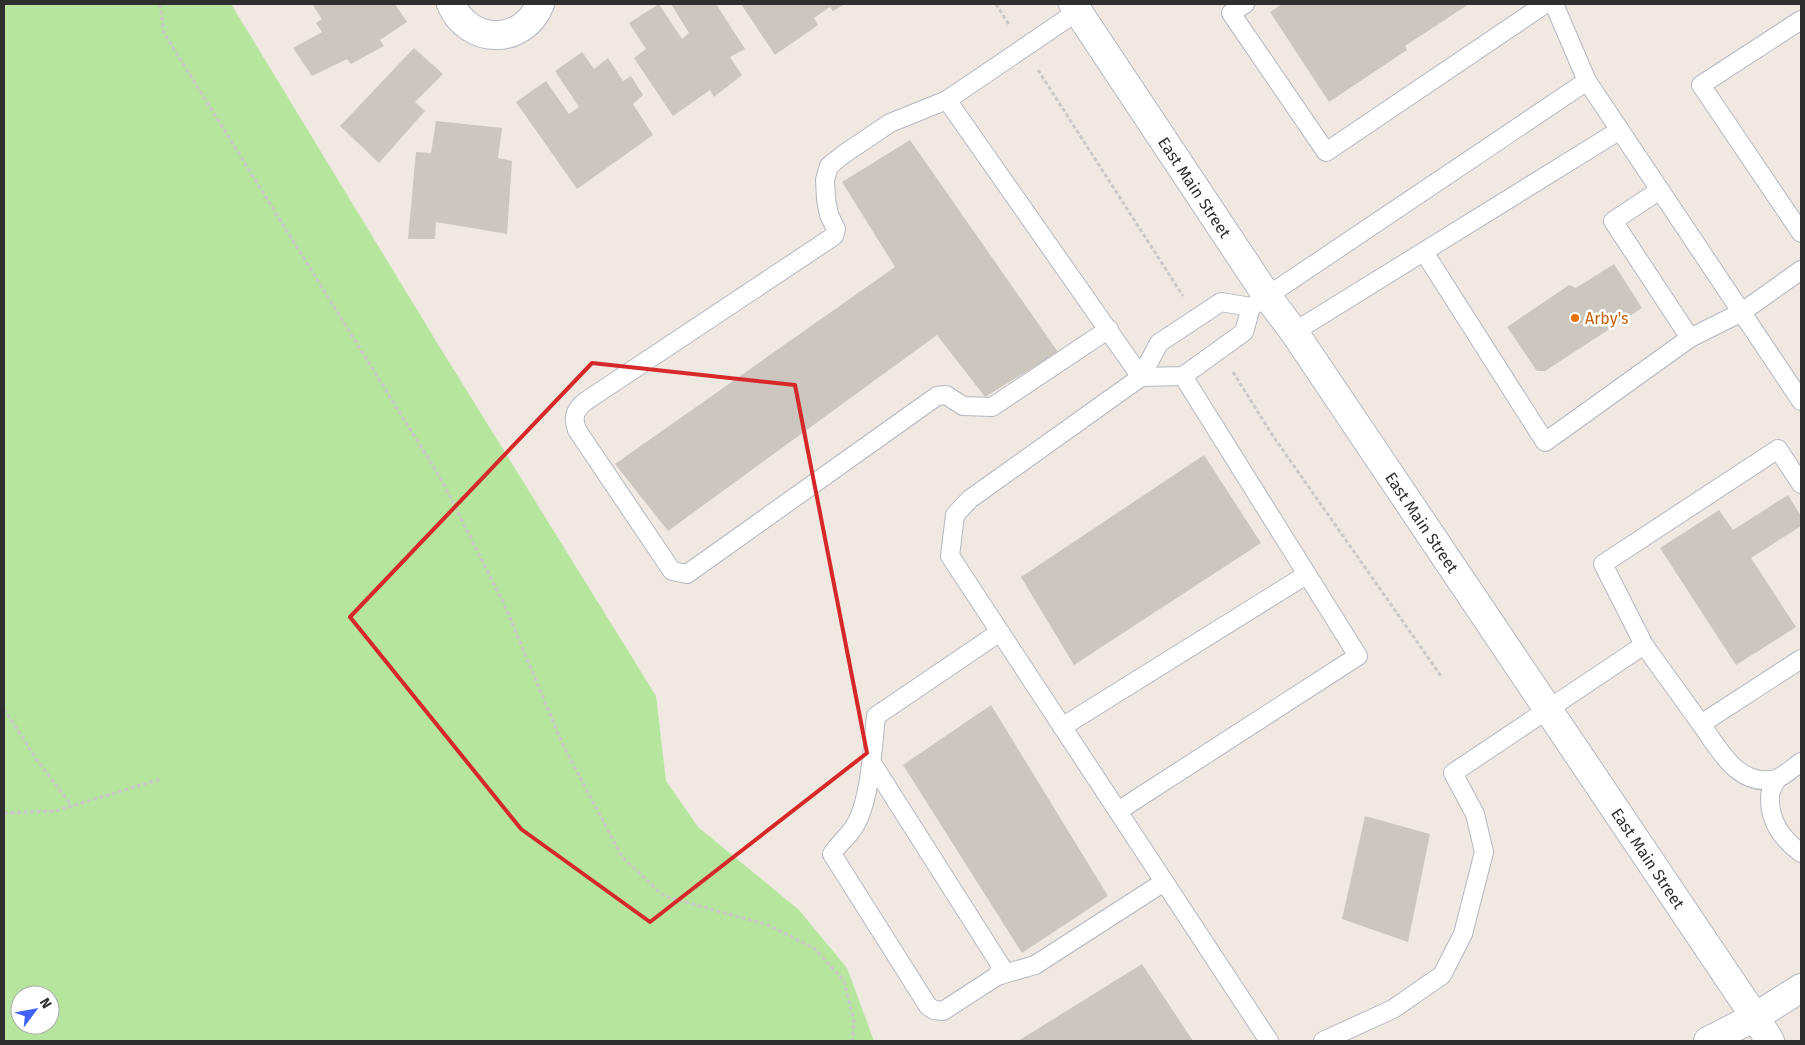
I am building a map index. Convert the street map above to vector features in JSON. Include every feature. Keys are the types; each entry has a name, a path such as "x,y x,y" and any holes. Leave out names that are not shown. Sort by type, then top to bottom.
{"main road":[{"path":"451,4 459,18 470,28 485,34 500,35 514,32 527,24 540,4"},
{"name":"East Main Street","path":"1076,7 1259,301 1294,332 1770,1041"},
{"path":"1708,1041 1755,1017 1801,988"}],"lane":[{"path":"1245,4 1231,14 1326,152 1545,4"},
{"path":"1554,4 1587,81 1801,401"},
{"path":"1076,7 1024,48 947,100 890,123 829,166 825,180 826,199 828,215 836,229 834,236 580,405 575,412 574,421 577,430 672,571 687,574 937,396 946,395 963,406 992,407 1109,329"},
{"path":"1801,20 1701,85 1801,233"},
{"path":"1141,377 1183,376 1244,332 1259,301 1587,81"},
{"path":"947,100 1141,377"},
{"path":"1294,332 1620,130"},
{"path":"1660,190 1614,221 1690,338"},
{"path":"1424,252 1545,442 1690,338 1742,312 1801,270"},
{"path":"1259,301 1222,302 1159,343 1141,377 970,499 955,515 950,556 1269,1041"},
{"path":"1118,811 1358,656 1183,376"},
{"path":"1801,484 1778,449 1603,564 1644,645 1731,766 1754,780 1776,779 1801,762"},
{"path":"1062,727 1306,575"},
{"path":"1000,632 876,716 872,763 863,805 855,826 838,844 832,854 928,1006 934,1010 943,1011 997,976 1035,965 1164,882"},
{"path":"1323,1041 1393,1009 1442,975 1463,934 1484,852 1475,814 1452,773 1644,645"},
{"path":"1701,724 1801,659"},
{"path":"872,763 998,960 1001,966 997,976"},
{"path":"1776,779 1770,796 1773,820 1788,844 1801,853"}],"path":[{"path":"160,4 164,33 441,479 506,606 562,743 622,857 664,896 768,925 814,948 844,981 854,1021 852,1041"},
{"path":"996,4 1197,318"},
{"path":"1218,350 1273,436 1441,676"},
{"path":"4,709 72,806"},
{"path":"4,814 54,811 161,779"}],"highlighted area":[{"path":"592,363 795,385 867,753 650,922 521,829 350,617"}],"green space":[{"path":"4,4 231,4 436,341 656,696 666,781 698,827 799,910 847,968 874,1041 4,1041"}],"building":[{"path":"312,4 395,4 407,22 380,40 384,46 351,64 347,59 312,76 293,48 322,32 316,23 322,19"},
{"path":"659,4 682,39 689,33 671,4 716,4 745,49 730,57 742,75 714,97 710,90 673,116 634,58 646,49 629,23"},
{"path":"741,4 845,4 833,11 830,7 814,18 818,25 775,55"},
{"path":"1282,4 1469,4 1405,46 1407,50 1329,102 1270,12"},
{"path":"414,48 443,74 415,102 425,111 379,163 340,126"},
{"path":"582,52 594,69 608,58 623,81 631,76 643,95 633,104 653,135 577,189 516,102 546,81 569,114 579,107 555,71"},
{"path":"436,121 502,128 498,158 512,161 507,234 436,222 435,239 408,239 416,152 431,153"},
{"path":"910,140 1058,352 985,397 937,335 668,531 615,464 895,267 842,182"},
{"name":"Arby's","path":"1614,264 1642,308 1545,371 1537,371 1507,327 1569,285 1576,288"},
{"path":"1204,455 1261,543 1074,665 1021,577"},
{"path":"1788,495 1801,516 1801,526 1751,558 1796,627 1736,665 1660,548 1719,510 1733,530"},
{"path":"991,705 1108,896 1022,953 903,765"},
{"path":"1365,816 1430,834 1408,942 1342,919"},
{"path":"1142,964 1193,1041 1018,1041"}],"place":[{"name":"Arby's","path":"1575,318"}]}
